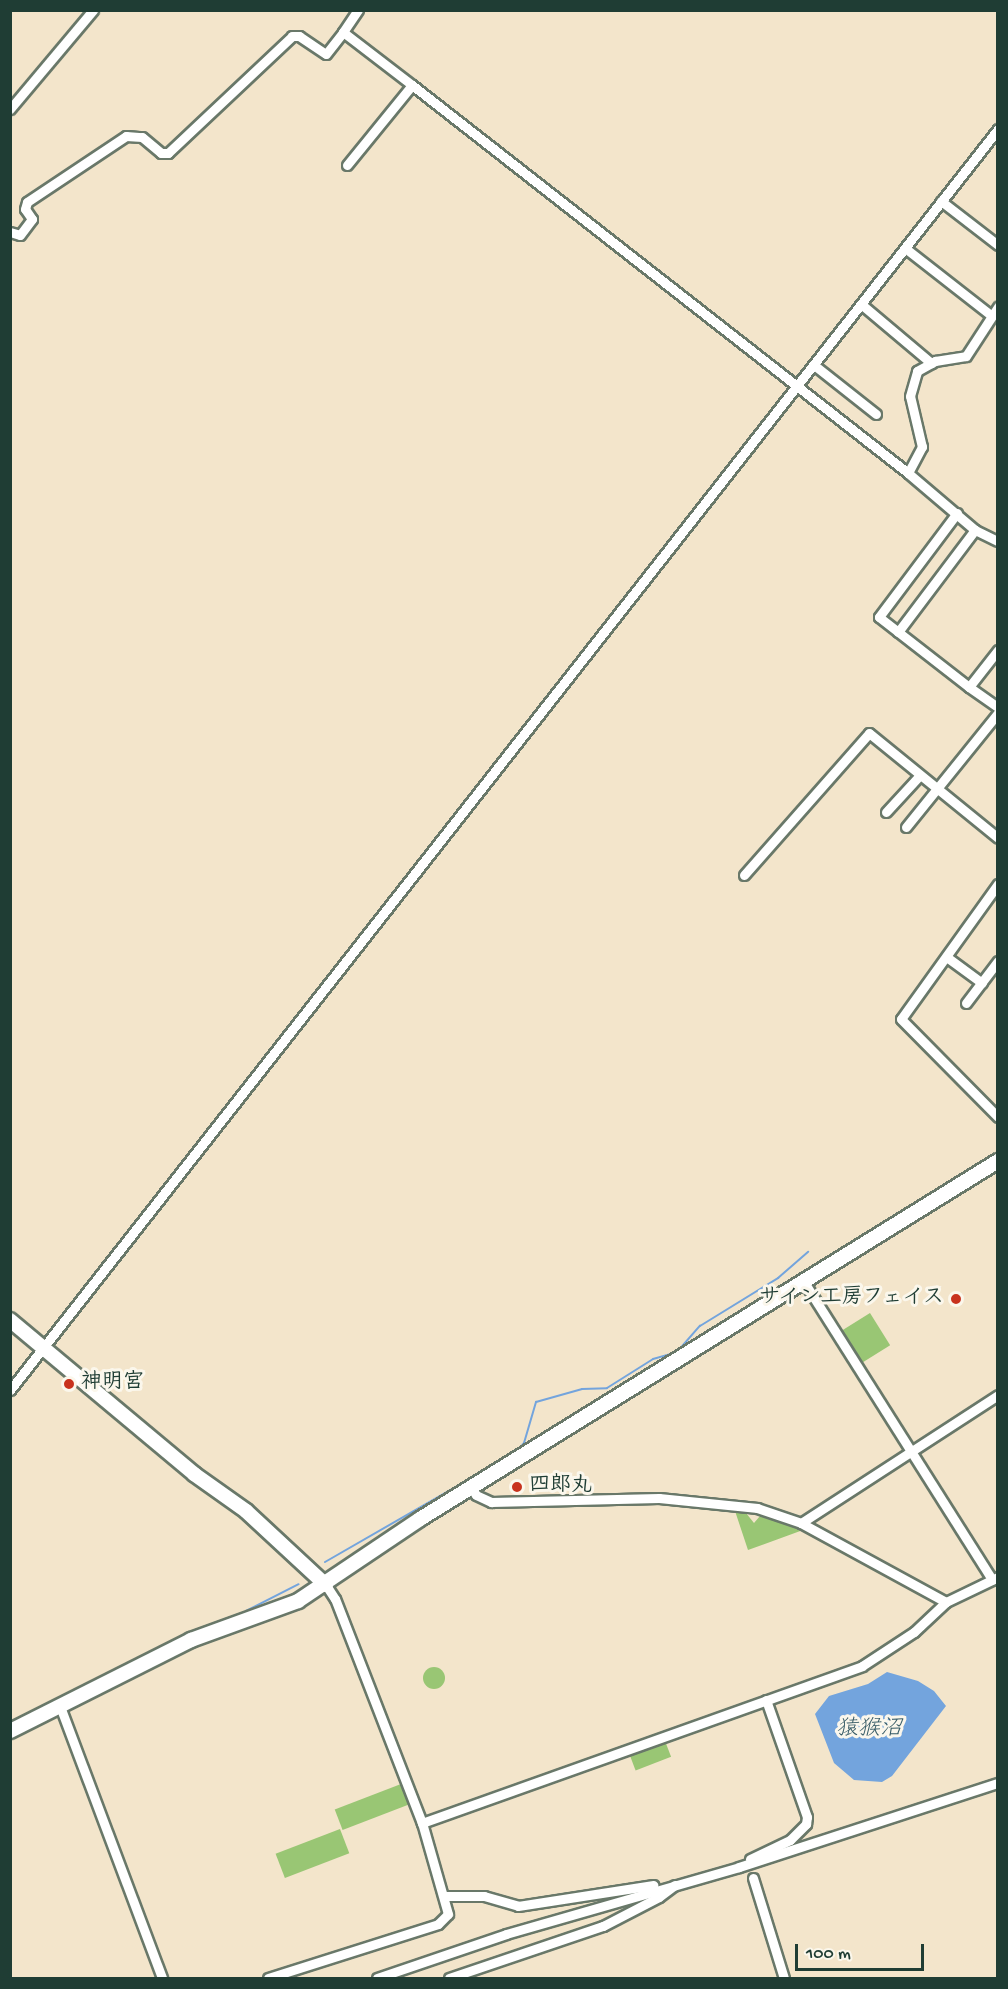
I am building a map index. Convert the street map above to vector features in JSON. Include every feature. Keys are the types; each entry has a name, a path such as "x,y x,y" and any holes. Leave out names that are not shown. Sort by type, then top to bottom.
{"street":[{"path":"10,109 93,10"},
{"path":"10,232 20,235 32,219 25,209 27,202 126,136 142,137 161,153 168,153 292,36 299,36 326,54 358,10"},
{"path":"342,32 908,473 975,530 998,541"},
{"path":"347,165 412,85"},
{"path":"10,1390 998,129"},
{"path":"941,201 998,245"},
{"path":"905,248 992,316"},
{"path":"861,304 931,363"},
{"path":"908,473 922,447 910,396 917,371 931,363 966,356 998,307"},
{"path":"814,365 876,414"},
{"path":"957,513 879,617 998,707"},
{"path":"898,632 975,530"},
{"path":"969,687 998,650"},
{"path":"906,827 998,713"},
{"path":"744,875 869,733 998,838"},
{"path":"886,812 920,775"},
{"path":"998,884 948,958 901,1019 998,1117"},
{"path":"948,958 982,983"},
{"path":"966,1004 998,961"},
{"path":"10,1731 61,1709 165,1652 298,1601 326,1585 471,1487 998,1161"},
{"path":"422,1823 862,1666 914,1632 946,1602 995,1578 804,1282"},
{"path":"10,1320 194,1474 246,1511 326,1585 335,1599 422,1823 448,1914 438,1924 268,1978"},
{"path":"801,1522 998,1395"},
{"path":"471,1487 476,1495 491,1502 694,1499 757,1508 801,1522 946,1602"},
{"path":"749,1863 755,1856 790,1840 806,1824 807,1817 766,1700"},
{"path":"61,1709 162,1978"},
{"path":"377,1978 998,1783"},
{"path":"753,1878 784,1978"},
{"path":"444,1896 484,1896 530,1905 566,1896 676,1883"},
{"path":"449,1978 603,1926 659,1897 676,1883"}],"green space":[{"path":"870,1313 890,1345 861,1363 841,1331"},
{"path":"735,1511 746,1513 754,1523 760,1516 803,1530 748,1550"},
{"path":"434,1667 442,1670 445,1678 442,1686 434,1689 426,1686 423,1678 426,1670"},
{"path":"665,1741 671,1757 636,1770 630,1755"},
{"path":"401,1784 409,1805 343,1830 335,1809"},
{"path":"340,1829 349,1853 285,1878 276,1854"}],"water":[{"name":"猿猴沼","path":"887,1672 918,1681 934,1691 946,1706 892,1776 882,1782 854,1780 834,1763 815,1714 829,1696 868,1684"}],"waterway":[{"path":"517,1451 524,1443 536,1402 582,1389 607,1388 653,1359 677,1352 700,1326 778,1278 808,1252"},
{"path":"325,1562 497,1463"},
{"path":"246,1611 299,1584"}],"place":[{"name":"サイン工房フェイス","path":"956,1299"},
{"name":"神明宮","path":"69,1384"},
{"name":"四郎丸","path":"517,1487"}]}
